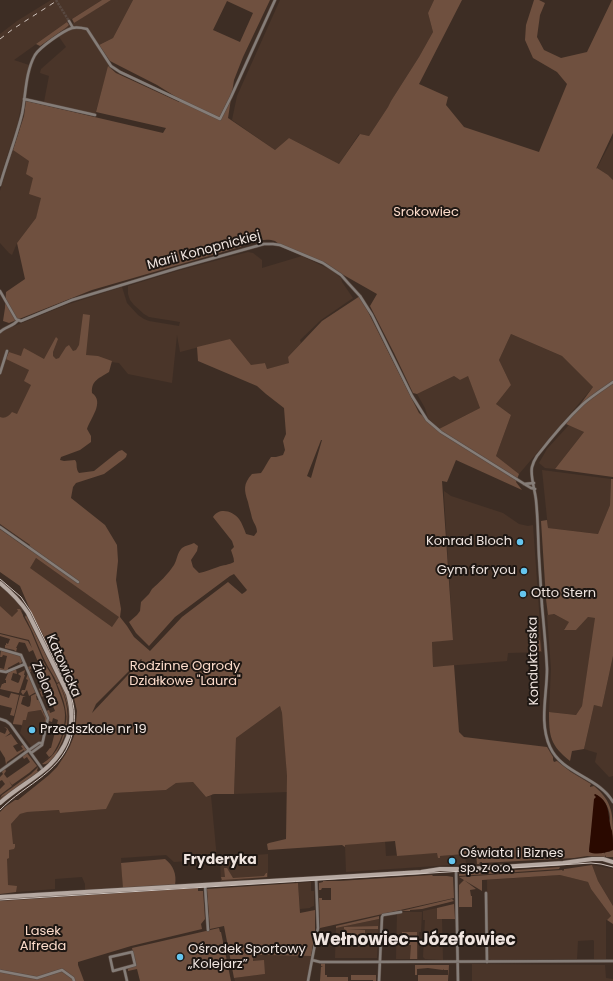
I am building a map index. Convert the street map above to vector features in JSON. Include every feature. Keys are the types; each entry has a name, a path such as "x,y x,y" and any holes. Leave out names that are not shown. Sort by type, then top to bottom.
{"main road":[{"name":"Katowicka","path":"0,583 15,596 28,613 68,694 71,712 71,724 66,742 52,764 0,803"},
{"path":"0,897 563,863 592,859 612,861"}],"street":[{"path":"0,185 20,120 30,67 38,51 46,43 73,28 87,29 110,66 220,119 276,0"},
{"path":"69,21 73,28"},
{"path":"24,99 95,115"},
{"name":"Marii Konopnickiej","path":"0,332 16,323 18,320 23,320 72,300 178,268 264,244 273,244 286,247 323,263 341,275 360,296 377,324 412,396 428,420 441,432 523,484"},
{"path":"0,291 18,320"},
{"path":"0,373 7,351"},
{"name":"Konduktorska","path":"613,382 583,403 537,456 532,466 535,489 547,672 544,722 547,740 553,753 562,763 608,794 613,802"},
{"path":"523,484 534,482"},
{"path":"523,484 535,489"},
{"path":"0,527 78,582"},
{"name":"Zielona","path":"0,648 20,654 48,718 42,745 30,751 0,771"},
{"path":"0,671 6,672 25,664"},
{"path":"0,719 10,724 44,771"},
{"path":"456,869 458,981"},
{"path":"308,981 318,928 316,878"},
{"path":"205,885 208,930"},
{"path":"486,893 487,962"},
{"path":"379,981 382,916 401,912"},
{"path":"132,952 135,965 124,968 113,971 109,956 132,952"},
{"path":"312,960 320,962 613,961"},
{"path":"124,968 127,981"},
{"path":"0,971 37,978 62,970 70,974 74,978 74,981"}],"shaded area":[{"path":"51,0 102,0 67,22 14,60 32,66 25,99 22,100 18,122 0,178 0,34 17,21"},
{"path":"111,0 133,0 113,38 99,45 110,61 95,115 44,102 49,76 40,73 41,69 66,47 57,34"},
{"path":"280,0 434,0 428,13 433,32 419,57 369,136 359,134 339,164 289,138 275,150 232,120 237,96"},
{"path":"613,138 613,180 597,168"},
{"path":"13,150 30,161 33,178 42,197 36,218 17,243 12,255 0,243 0,191"},
{"path":"248,252 253,253 262,260 262,268 302,256 331,270 341,278 342,282 353,298 321,320 300,340 301,343 288,357 290,363 267,369 265,363 251,366 230,339 180,352 177,335 172,383 128,374 119,363 85,359 19,413 0,440 0,331 66,305 122,287 127,303 138,315 149,321 179,326 180,322 149,317 144,314 130,300 128,286"},
{"path":"511,334 562,356 593,387 519,474 496,456 511,415 496,404 511,385 499,360"},
{"path":"468,375 480,408 439,429 428,418 425,408 417,394 454,376 460,380"},
{"path":"569,425 584,432 555,469 545,468 539,463 547,449"},
{"path":"542,470 611,479 610,505 598,534 548,528"},
{"path":"444,491 451,496 503,513 519,524 528,526 533,525 542,652 508,653 507,661 433,667 432,642 453,639"},
{"path":"36,558 120,617 112,627 29,568"},
{"path":"0,587 4,588 17,601 23,610 13,620 0,607"},
{"path":"553,614 570,622 564,629 576,630 588,617 596,618 582,706 576,715 549,712 551,669 547,615"},
{"path":"613,656 613,776 609,777 595,762 597,753 584,749 594,705 602,707"},
{"path":"280,706 284,728 287,792 234,794 236,738"},
{"name":"Przedszkole nr 19","path":"42,710 45,718 41,740 32,747 20,733 21,726 23,719 26,720 28,712"},
{"path":"193,782 206,797 211,796 217,859 174,862 166,855 121,858 123,889 85,891 85,884 82,877 55,879 55,889 5,893 5,869 11,824 20,814 26,812 60,810 60,813 105,809 114,793 166,790 176,783"},
{"path":"595,794 603,800 607,807 613,836 613,850 601,853 589,852 594,799 596,797 594,795"},
{"path":"385,841 386,856 438,853 438,858 440,858 440,856 465,854 466,864 346,872 345,845"},
{"path":"268,854 268,877 221,882 220,858"},
{"path":"592,865 613,869 613,906 598,881"},
{"path":"560,875 588,882 591,889 611,916 606,920 606,959 594,959 593,940 578,941 577,959 489,959 487,880"},
{"path":"311,882 311,891 314,891 314,906 300,909 298,883"},
{"path":"437,908 437,919 442,919 443,960 425,959 423,957 425,920 423,920 423,911"},
{"path":"422,912 421,932 419,932 418,959 396,959 397,913"},
{"path":"379,919 377,958 335,958 336,928"},
{"path":"265,951 265,955 311,956 307,981 235,981 234,978 265,974 253,961 253,955"},
{"path":"472,964 605,965 606,978 613,979 613,981 472,981"}],"green space":[{"path":"102,0 111,0 74,23 72,19"},
{"path":"133,0 270,0 243,57 234,80 228,118 275,150 289,138 339,164 360,134 369,136 419,57 433,32 428,13 434,0 462,0 419,84 448,97 446,105 464,127 539,152 567,84 557,72 533,58 525,40 526,25 534,0 539,0 545,3 540,15 537,37 544,50 561,58 587,52 613,0 613,133 596,169 597,168 608,175 613,180 613,477 555,469 584,432 566,424 593,387 562,356 511,334 499,360 511,385 496,404 511,415 496,456 519,474 516,482 522,490 456,460 447,482 442,481 453,640 432,642 433,667 454,665 459,732 464,737 547,747 553,757 554,762 557,761 571,772 591,784 590,787 594,786 608,803 611,809 613,822 613,839 607,806 601,798 595,794 596,797 589,850 604,852 605,854 605,852 613,850 613,857 606,857 606,855 605,857 587,856 574,858 480,862 477,864 476,854 473,854 474,856 465,857 465,854 440,856 440,858 438,858 437,853 397,856 395,841 345,845 345,847 342,845 268,850 267,844 286,839 287,776 282,713 280,706 236,738 234,794 214,794 206,797 193,782 176,783 166,790 114,793 106,809 60,813 59,810 27,812 20,814 11,824 13,844 15,844 15,847 14,849 9,850 9,858 7,859 8,885 17,886 16,892 0,894 0,812 15,800 18,800 57,767 70,746 74,736 77,711 69,684 31,612 20,586 0,572 0,529 28,549 30,545 0,524 0,417 7,417 12,412 17,414 31,385 24,381 29,370 6,359 9,352 21,356 24,348 44,359 56,337 58,339 53,356 56,359 59,358 69,345 73,351 76,350 79,345 83,314 90,315 86,355 98,356 112,361 109,372 97,380 93,385 92,393 96,397 97,406 87,429 91,436 91,442 80,450 61,457 60,460 75,460 79,473 94,471 119,451 122,450 127,454 124,459 104,474 76,483 73,487 71,498 105,525 117,545 118,561 116,580 121,609 120,617 134,637 150,651 182,617 228,582 242,594 247,590 234,574 230,576 175,617 149,646 136,633 129,622 140,611 141,602 172,568 182,548 194,543 198,546 197,551 191,560 193,567 199,573 234,562 231,550 234,547 232,541 213,517 222,511 230,512 239,519 246,534 254,536 257,530 252,518 246,494 245,487 247,481 252,474 261,473 271,457 283,455 285,450 283,441 286,434 284,408 257,386 198,361 197,347 230,339 251,365 265,363 267,369 289,363 288,357 322,321 360,296 419,413 439,429 480,408 468,376 460,380 454,376 417,394 413,393 370,306 377,294 326,265 271,240 252,242 240,247 92,290 9,323 3,321 6,292 25,279 17,243 36,218 41,198 29,194 33,178 26,174 29,161 13,150 24,116 26,101 163,133 166,128 96,112 108,66 116,73 179,102 181,100 157,85 110,61 99,45 113,38","holes":["227,1 253,13 240,42 213,30","321,440 322,440 311,478 307,476","36,558 119,617 112,627 30,568","141,659 142,660 92,713 96,704"]},
{"path":"67,22 69,25 67,27 40,46 36,44"},
{"path":"611,479 613,479 613,656 602,707 594,705 584,749 572,751 570,761 558,750 552,740 549,728 549,712 576,715 582,706 595,618 588,617 576,630 564,630 569,622 554,614 548,615 541,521 547,520 548,528 598,534 610,505"},
{"path":"0,606 12,617 18,611 17,609 20,609 43,660 38,662 33,650 29,652 25,643 19,642 16,652 5,648 5,645 11,646 6,645 10,639 0,636 0,634 28,641 32,648 29,640 0,633"},
{"path":"26,615 59,682 57,683 45,661 25,617"},
{"path":"532,640 540,640 541,651 531,652"},
{"path":"1,650 21,656 22,662 8,668 6,671 0,670 0,668 4,669 7,656 3,655 0,657"},
{"path":"43,661 56,684 63,703 65,721 62,736 52,755 41,763 49,757 46,753 51,748 58,720 53,718 52,722 49,721 49,716 46,711 49,710 50,713 55,711 47,692 42,694 42,697 40,692 48,687 40,691 39,689 43,686 35,667 30,669 30,672 28,667 38,663 43,676 39,663"},
{"path":"16,669 17,674 13,673 11,680 18,683 21,676 18,674 25,670 25,675 19,693 0,689 2,684 6,683 5,680 8,673"},
{"path":"28,673 36,691 29,696 27,690 23,695 21,692 22,690 25,690 28,680 26,679"},
{"path":"57,677 64,690 67,701 69,712 69,720 66,698"},
{"path":"59,683 66,703 68,716 64,737 56,754 63,742 69,720 68,731 60,749 54,757 46,766 55,755 48,763 42,764 52,756 58,748 66,721 65,706 57,684"},
{"path":"11,693 19,695 14,716 10,715 12,708 0,705 0,695 9,698"},
{"path":"37,693 37,700 39,700 47,719 44,727 45,718 41,710 28,712 26,720 23,720 22,725 13,724 20,695 26,697 23,697 21,704 28,707 30,706 31,696"},
{"path":"4,727 7,728 10,733 5,737 11,734 18,744 13,746 17,752 23,749 21,746 23,745 27,751 25,752 24,750 7,762 6,765 5,758 0,750 0,732 5,734 7,729"},
{"path":"27,753 37,766 12,785 9,781 12,786 0,795 0,789 5,784 2,780 0,781 3,770 5,769 6,771 4,774 7,778 30,762 27,757 24,759 22,756"},
{"path":"38,767 37,773 0,801 0,799 6,794 0,798 2,795 31,774"},
{"path":"165,859 174,870 175,885 123,889 121,863"},
{"path":"592,865 598,881 613,906 613,924 607,920 611,916 591,889 588,882 560,875 482,880 482,891 459,877 563,871 564,869"},
{"path":"560,867 559,869 459,876 459,874"},
{"path":"224,868 227,868 233,878 264,876 266,873 267,877 222,880 221,877 225,877"},
{"path":"432,875 453,877 454,898 320,928 319,898 322,898 322,900 331,900 331,888 322,888 319,890 319,883 323,881"},
{"path":"464,880 476,889 470,890 472,896 472,907 459,907 459,885"},
{"path":"298,883 300,913 315,910 315,932 311,956 265,955 265,951 262,951 262,955 253,955 253,961 264,960 265,974 234,978 224,926 210,929 207,889"},
{"name":"Lasek Alfreda","path":"198,888 198,891 203,891 205,919 201,924 202,929 131,946 78,962 84,981 0,981 0,901"},
{"path":"452,899 454,901 422,909 401,911"},
{"path":"454,904 455,919 437,919 437,908"},
{"path":"379,916 379,919 336,928 336,926"},
{"path":"378,926 378,929 347,929 365,930 365,942 345,942 346,930 344,927"},
{"name":"Ośrodek Sportowy „Kolejarz”","path":"219,928 231,981 140,981 137,969 128,971 128,968 136,966 132,948"},
{"path":"402,932 417,932 417,959 410,959 411,945 408,945 408,936 402,935"},
{"path":"321,962 325,962 325,975 327,975 327,977 348,977 348,981 320,981 321,967 323,966 321,966"},
{"path":"415,965 449,965 448,981 418,981 418,975 448,975 448,970 444,969 417,969 417,975 415,975"},
{"path":"351,975 376,975 376,981 351,980"}],"tunnel":[{"path":"56,0 69,21"}],"tram line":[{"path":"0,579 21,597 31,612 69,690 74,715 74,725 69,744 62,756 44,775 10,800 0,810"},
{"path":"0,900 591,863 613,867"}],"railway":[{"path":"0,39 58,0"}],"place":[{"name":"Konrad Bloch","path":"520,542"},
{"name":"Gym for you","path":"524,571"},
{"name":"Otto Stern","path":"523,594"},
{"name":"Przedszkole nr 19","path":"32,730"},
{"name":"Oświata i Biznes sp. z o.o.","path":"452,861"},
{"name":"Ośrodek Sportowy „Kolejarz”","path":"180,957"}],"district":[{"name":"Fryderyka","path":"220,860"},
{"name":"Wełnowiec-Józefowiec","path":"414,941"}],"park label":[{"name":"Srokowiec","path":"426,213"},
{"name":"Rodzinne Ogrody Działkowe \"Laura\"","path":"185,674"}]}
